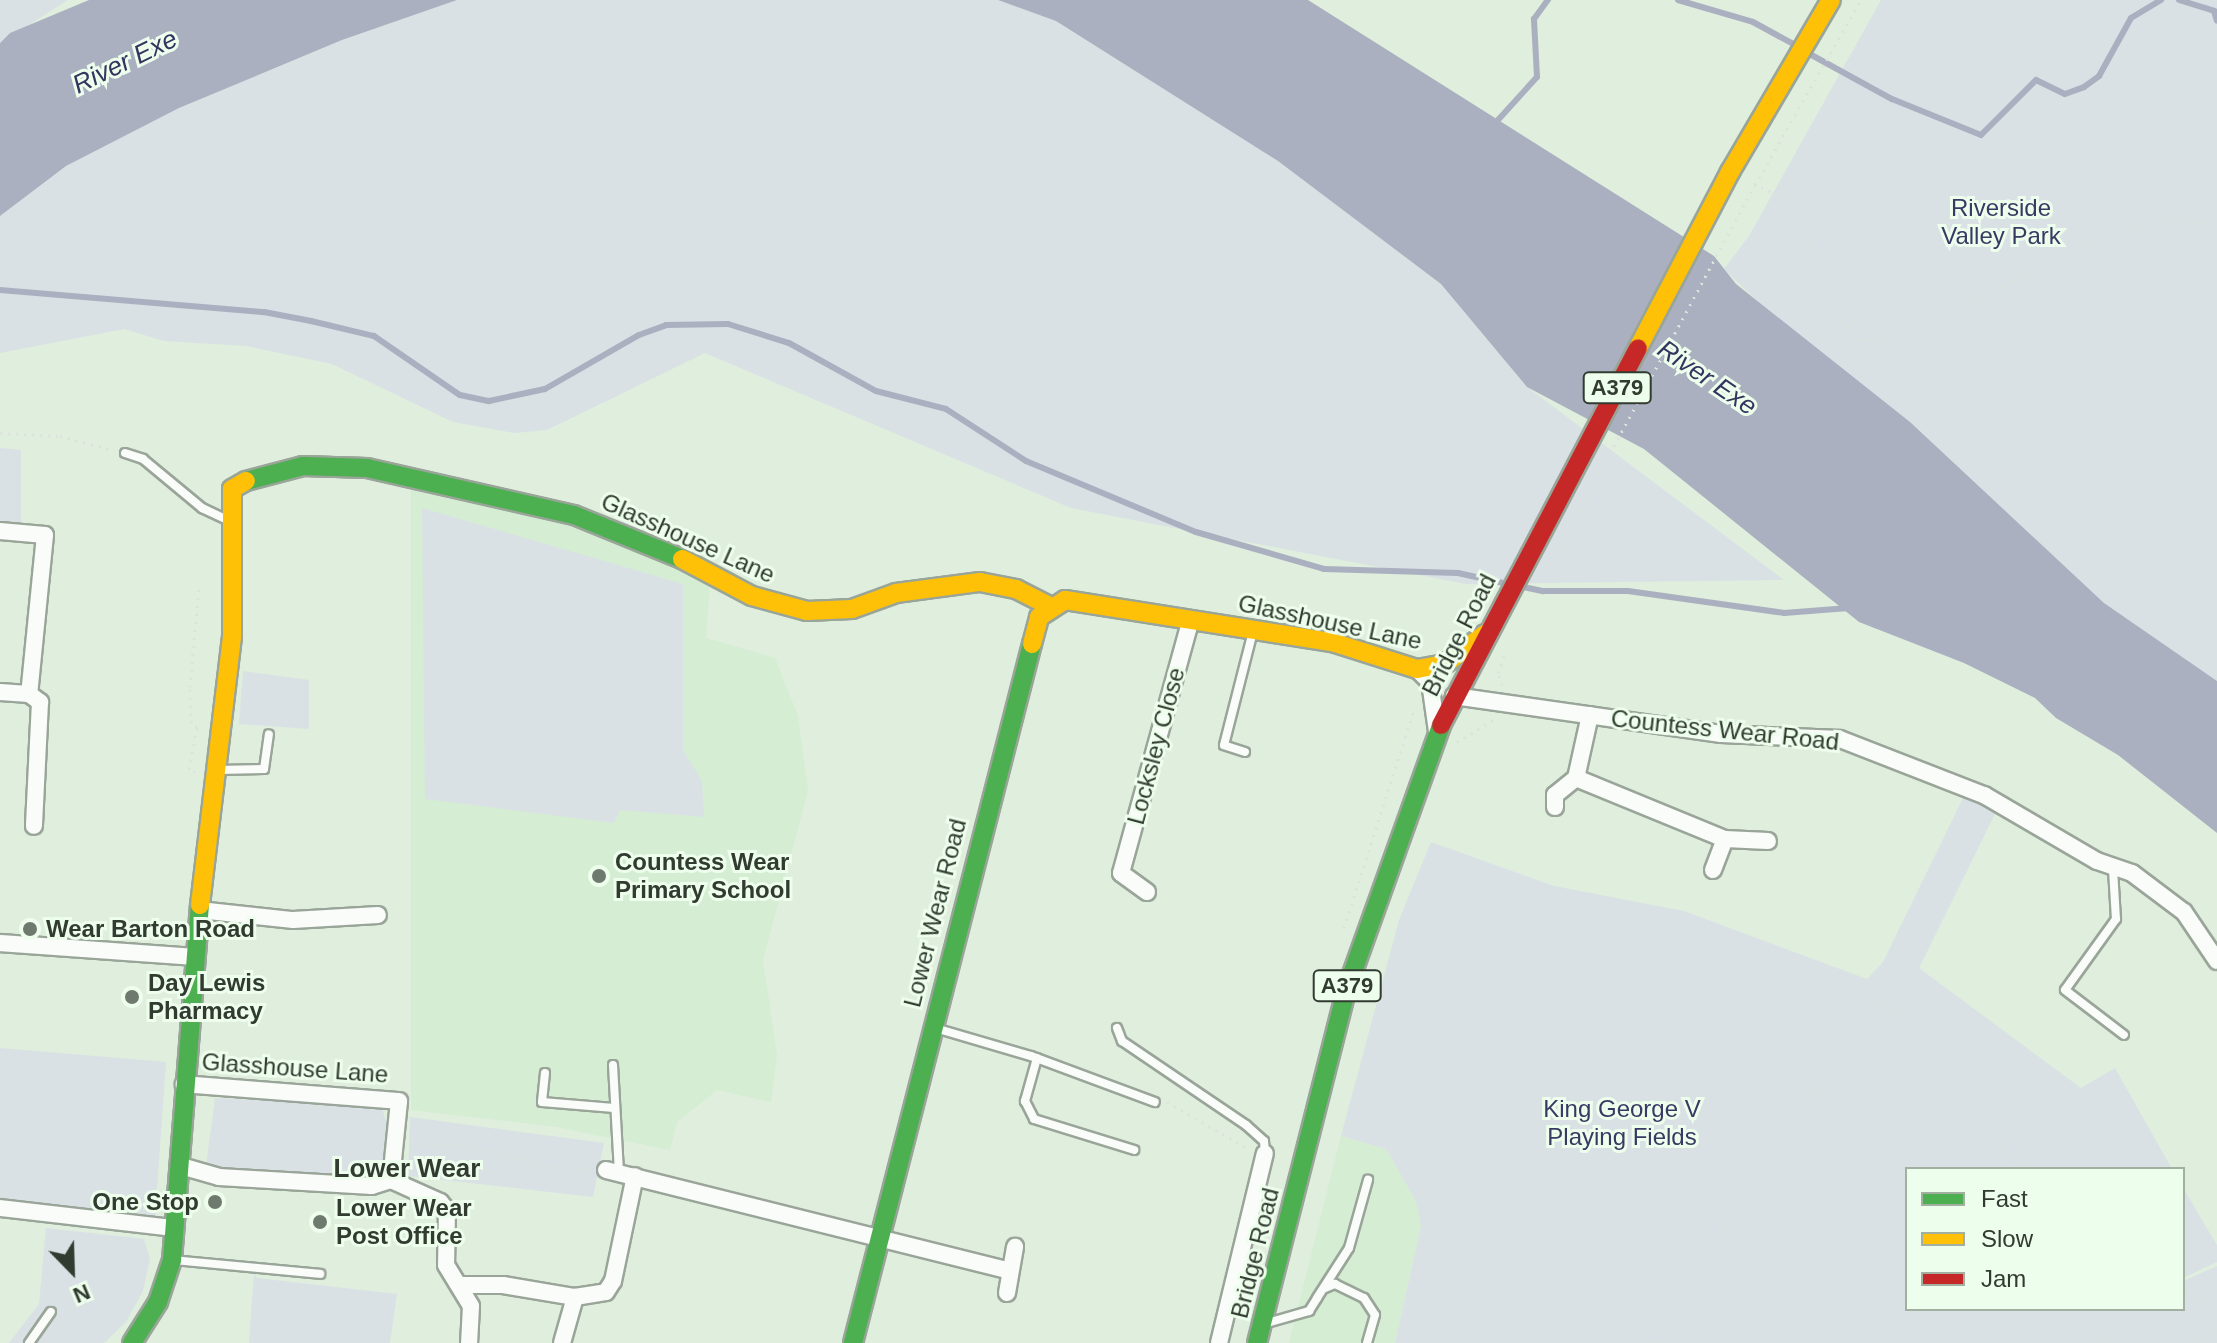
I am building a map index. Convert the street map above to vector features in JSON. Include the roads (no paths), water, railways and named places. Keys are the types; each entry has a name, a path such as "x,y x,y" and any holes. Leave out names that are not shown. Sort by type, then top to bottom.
{"street":[{"name":"Bridge Road","path":"1257,1343 1346,991 1437,732 1499,607 1730,172 1831,0"},
{"name":"Glasshouse Lane","path":"132,1343 158,1302 172,1260 194,957 232,636 228,520 232,489 255,476 303,466 367,468 498,495 574,515 668,552 752,596 807,611 852,609 896,593 980,582 1016,589 1050,606 1083,600 1254,629 1335,643 1417,669 1445,664 1485,634"},
{"path":"0,531 45,535 29,694"},
{"name":"Lower Wear Road","path":"853,1343 1031,636 1050,606"},
{"name":"Locksley Close","path":"1147,892 1114,871 1191,619"},
{"path":"1417,669 1432,690 1437,732"},
{"path":"0,692 29,694 40,702 34,826"},
{"name":"Countess Wear Road","path":"1454,696 1721,734 1840,739 1984,795 2113,869 2132,873 2163,893 2184,912 2217,961"},
{"path":"1555,807 1555,795 1576,778 1590,715"},
{"path":"1576,778 1725,839 1768,841"},
{"path":"1713,870 1725,839"},
{"path":"199,910 293,920 378,915"},
{"path":"0,943 194,957"},
{"name":"Glasshouse Lane","path":"184,1084 399,1101 391,1180"},
{"name":"Bridge Road","path":"1219,1343 1264,1156"},
{"path":"181,1166 219,1177 372,1186 391,1180 440,1202 447,1210 446,1265 471,1306 469,1343"},
{"path":"459,1285 503,1285 575,1297 606,1292 613,1281 620,1172 1010,1271"},
{"path":"0,1208 173,1228"},
{"path":"1007,1293 1015,1247"},
{"path":"562,1343 575,1297"}],"lane":[{"path":"125,453 143,459 202,508 228,520"},
{"path":"1245,752 1224,745 1254,629"},
{"path":"214,776 264,769 269,734"},
{"path":"2113,869 2116,919 2065,990 2124,1035"},
{"path":"931,1027 1037,1058 1155,1102"},
{"path":"1117,1028 1122,1041 1246,1125 1264,1141 1264,1156"},
{"path":"1037,1058 1025,1101 1034,1119 1134,1150"},
{"path":"613,1065 620,1172"},
{"path":"545,1073 542,1102 614,1108"},
{"path":"1262,1324 1309,1311 1349,1248 1368,1180"},
{"path":"172,1260 320,1274"},
{"path":"1324,1288 1335,1284 1364,1298 1375,1315 1367,1343"},
{"path":"29,1343 51,1312"}],"water":[{"name":"River Exe","path":"89,0 457,0 342,40 179,108 66,166 0,216 0,43 10,33"},
{"name":"River Exe","path":"998,0 1308,0 1714,256 1736,284 1910,422 2104,603 2217,681 2217,833 2118,755 2056,718 2035,698 1964,663 1859,622 1644,449 1527,387 1441,284 1278,161 1056,21"}],"waterway":[{"path":"1498,120 1537,77 1534,19 1548,0"},
{"path":"1678,0 1753,22 1797,46"},
{"path":"1806,52 1892,99 1981,135 2036,80 2065,94 2084,87 2099,76 2131,18 2161,0"},
{"path":"2179,0 2214,11 2217,21"},
{"path":"0,290 264,312 311,321 374,336 460,395 489,401 545,389 639,335 666,325 728,324 789,343 876,391 946,409 1026,461 1196,532 1324,569 1458,573 1508,584"},
{"path":"1519,586 1543,591 1628,591 1784,613 1849,608"}],"place":[{"name":"Countess Wear Primary School","path":"599,876"},
{"name":"Wear Barton Road","path":"30,929"},
{"name":"Day Lewis Pharmacy","path":"132,997"},
{"name":"One Stop","path":"215,1202"},
{"name":"Lower Wear Post Office","path":"320,1222"}],"district":[{"name":"Lower Wear","path":"407,1169"}],"park label":[{"name":"Riverside Valley Park","path":"2001,222"},
{"name":"King George V Playing Fields","path":"1622,1123"}]}
